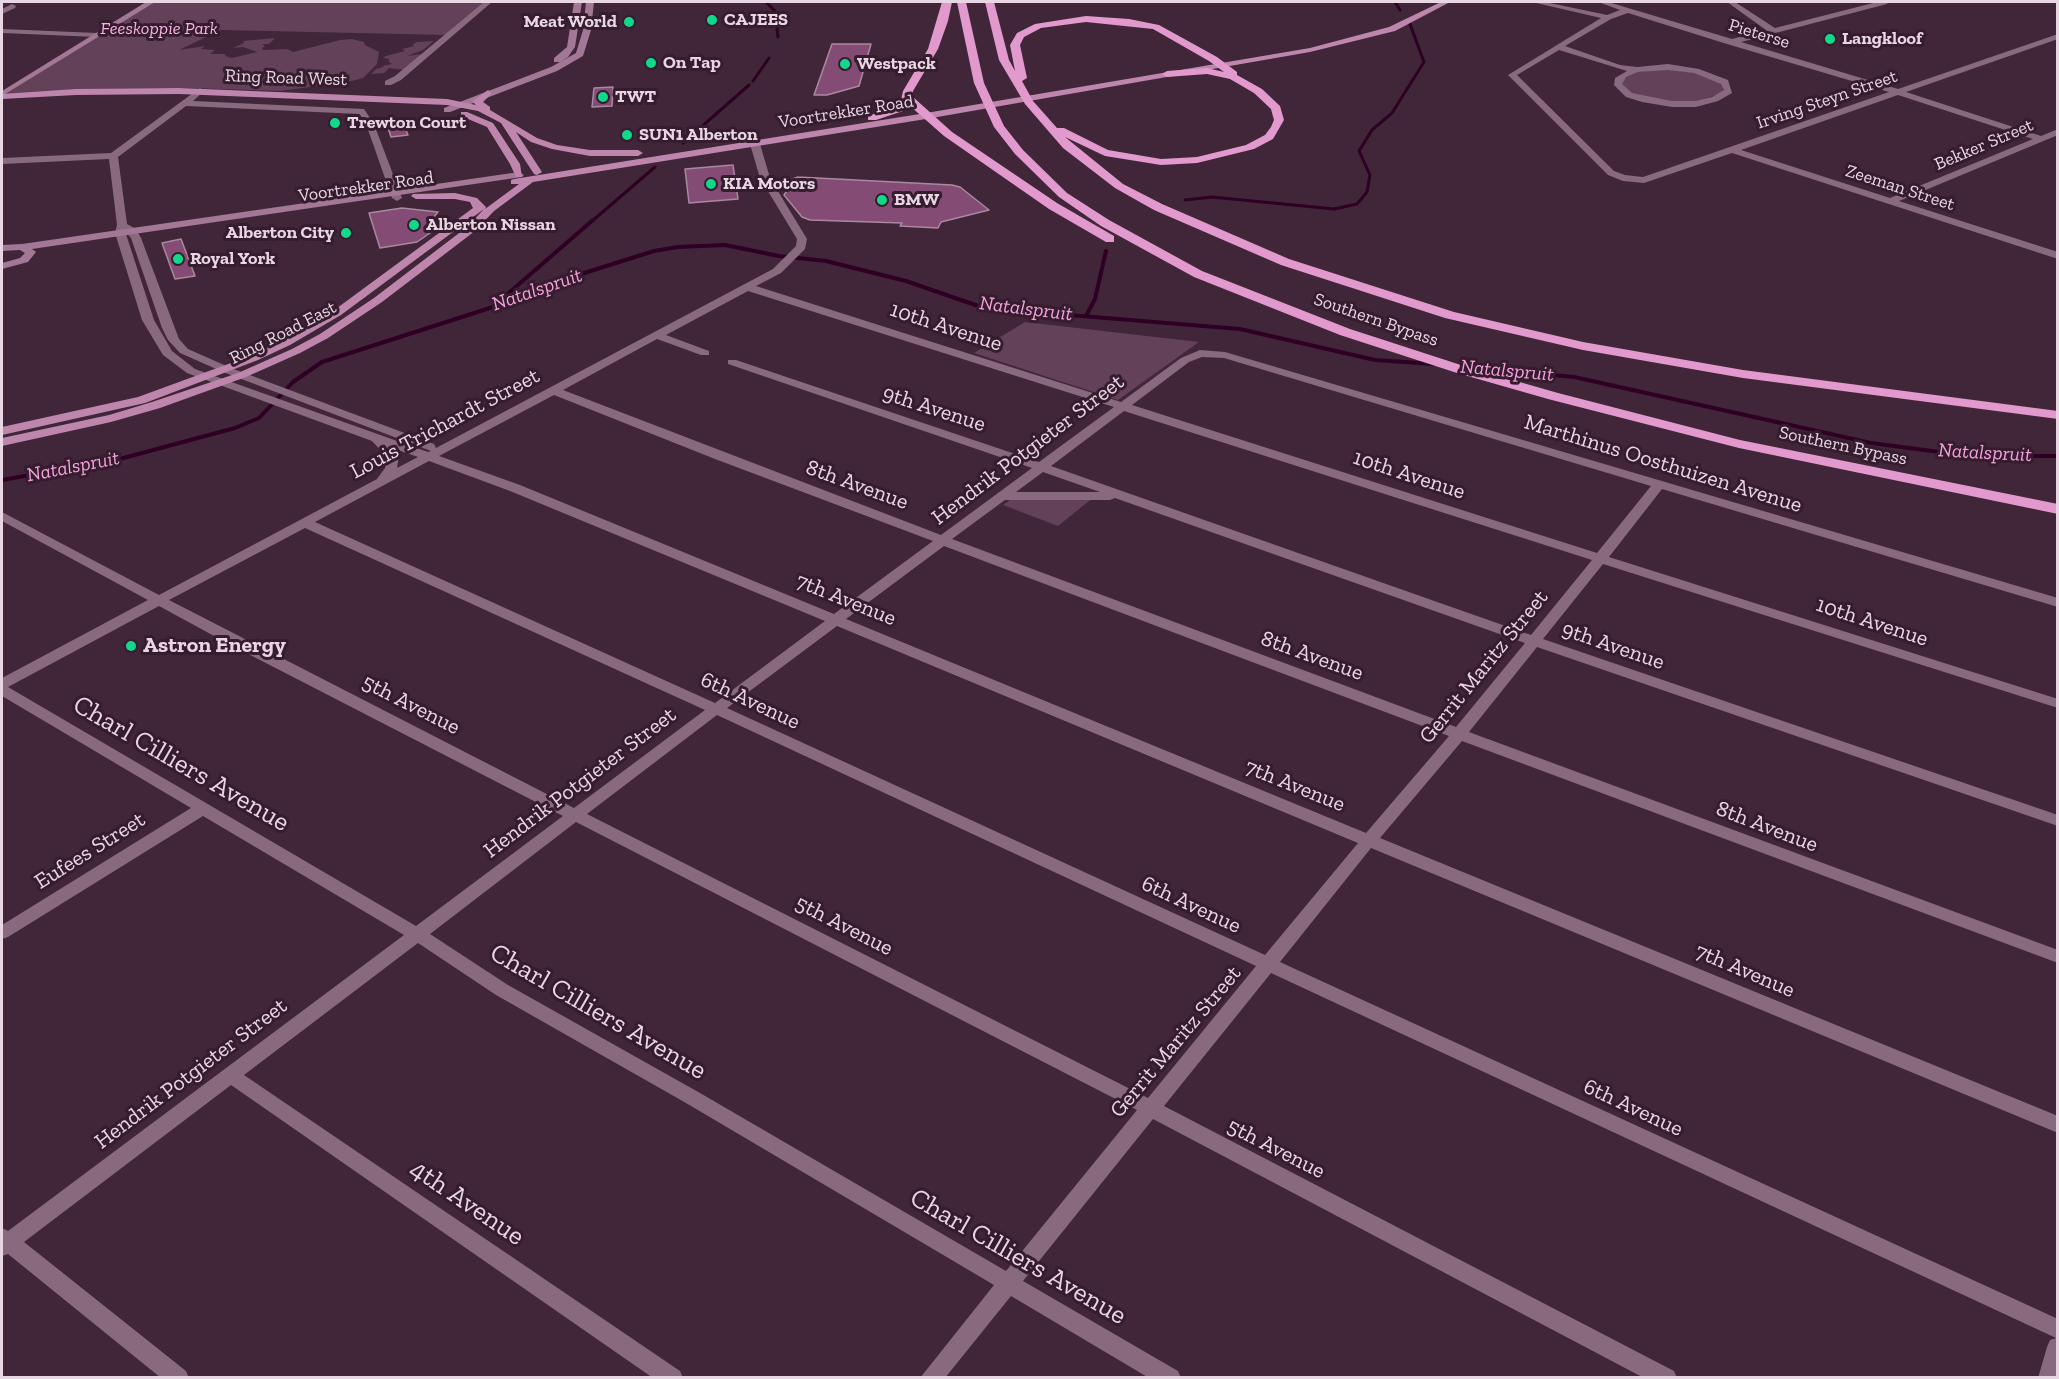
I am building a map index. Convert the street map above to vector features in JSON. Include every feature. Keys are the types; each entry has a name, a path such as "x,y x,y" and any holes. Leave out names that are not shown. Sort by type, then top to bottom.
{"highway":[{"path":"872,118 905,106 908,91 933,48 947,2"},
{"name":"Southern Bypass","path":"961,2 979,83 989,106 999,127 1038,173 1063,195 1105,223 1153,251 1235,291 1345,332 1462,370 1553,396 1739,444 2058,509"},
{"name":"Southern Bypass","path":"989,2 1004,60 1029,102 1066,146 1119,186 1158,207 1285,262 1428,309 1515,331 1659,360 1743,374 2058,415"},
{"path":"1029,102 1015,45 1016,39 1038,26 1086,19 1141,24 1167,32 1218,62 1247,84 1276,108 1279,120 1269,137 1259,143 1214,157 1161,162 1122,157 1090,147 1045,121"},
{"path":"1167,74 1196,71 1220,73 1247,84"},
{"path":"908,98 942,129 1053,206 1151,260 1235,291"},
{"path":"906,119 942,129"}],"main road":[{"name":"Voortrekker Road","path":"1108,81 1167,74 1350,35 1428,2"},
{"name":"Voortrekker Road","path":"516,178 872,118 949,109 1218,62 1310,50 1392,29 1446,2"},
{"name":"Ring Road West","path":"2,95 76,92 188,99 447,106"},
{"path":"488,93 477,102 534,140 555,147 604,153 660,153"},
{"name":"Ring Road West","path":"2,103 70,98 447,106 490,125 515,164 516,178"},
{"path":"460,104 493,113"},
{"name":"Voortrekker Road","path":"536,175 644,162 906,119 923,113"},
{"path":"504,121 536,175"},
{"path":"471,229 516,199 548,184 644,162 752,144"},
{"name":"Ring Road East","path":"2,442 111,418 222,383 296,351 351,319 471,229 490,209 536,175"},
{"name":"Ring Road East","path":"2,431 141,400 227,370 315,327 472,214 516,178"},
{"path":"416,196 455,196 474,200 478,208 472,214"}],"street":[{"path":"2,95 151,2"},
{"path":"388,83 398,78 488,2"},
{"path":"447,106 542,67 565,55 574,36 578,2"},
{"path":"447,106 460,104 554,69 580,54 590,2"},
{"path":"1536,2 1608,17"},
{"name":"Pieterse","path":"1602,2 1973,117 2043,138 2058,139"},
{"path":"1731,2 1773,30"},
{"path":"1730,42 1884,2"},
{"path":"2,12 12,6"},
{"path":"1559,47 1608,17 1628,10"},
{"path":"2,31 97,35"},
{"name":"Irving Steyn Street","path":"1559,47 1512,76 1607,170 1623,178 1644,180 2058,36"},
{"path":"1559,47 1632,72 1668,67 1696,71 1725,82 1729,91 1715,99 1696,104 1672,104 1645,100 1629,95 1617,85 1618,80 1632,72"},
{"path":"2,161 113,156 188,99 361,111 370,124 396,196"},
{"name":"Bekker Street","path":"1889,202 2058,132"},
{"name":"Louis Trichardt Street","path":"2,684 779,268 801,247 801,236 774,196 752,144"},
{"name":"Zeeman Street","path":"1732,150 2058,256"},
{"name":"7th Avenue","path":"113,156 122,233 148,320 160,344 179,364 222,383 257,393 515,488 2058,1125"},
{"name":"Voortrekker Road","path":"396,196 416,196 516,178"},
{"name":"Voortrekker Road","path":"134,234 516,178"},
{"path":"2,266 30,256 122,233"},
{"path":"2,248 122,233 134,234"},
{"name":"7th Avenue","path":"134,234 174,340 191,355 440,450 513,484 515,488"},
{"path":"22,247 32,252 30,256"},
{"name":"10th Avenue","path":"747,287 2058,704"},
{"path":"656,335 705,353"},
{"name":"Hendrik Potgieter Street","path":"4,1242 1185,360 1200,353 1216,353 1257,365"},
{"name":"9th Avenue","path":"732,362 1071,477 1534,641 2058,821"},
{"name":"Marthinus Oosthuizen Avenue","path":"1257,365 2058,603"},
{"name":"8th Avenue","path":"553,390 719,456 2058,957"},
{"path":"375,438 384,444 393,456 391,468 382,482"},
{"path":"1064,496 1072,489 1071,477"},
{"name":"Gerrit Maritz Street","path":"931,1377 1368,841 1460,734 1659,485"},
{"name":"9th Avenue","path":"1004,496 1122,496"},
{"name":"5th Avenue","path":"2,516 232,640 1149,1108 1666,1377"},
{"name":"6th Avenue","path":"306,523 716,709 2058,1329"},
{"name":"Charl Cilliers Avenue","path":"2,690 417,934 502,990 693,1098 1170,1377"},
{"name":"Eufees Street","path":"5,927 204,808"},
{"name":"4th Avenue","path":"230,1075 672,1377"},
{"path":"4,1242 178,1377"},
{"path":"2049,1377 2058,1347"}],"green space":[{"name":"Feeskoppie Park","path":"152,2 485,2 446,35 221,30 179,50 205,46 201,49 215,50 210,54 226,54 225,56 232,58 257,52 243,47 233,48 244,43 243,41 275,38 269,44 262,44 265,46 263,50 287,49 293,52 352,39 364,42 365,45 379,52 377,64 363,78 348,82 280,91 188,88 92,89 2,96"},
{"path":"434,41 423,50 407,56 422,54 405,70 389,68 384,73 371,74 376,69 384,67 382,66 392,64 388,61 390,59 383,58 386,56 405,51 402,49 414,46 413,44 417,42"},
{"path":"1665,69 1694,72 1719,82 1723,87 1723,92 1697,102 1657,102 1626,91 1621,85 1625,77 1638,72"},
{"path":"1025,322 1199,342 1118,400 974,353"},
{"path":"1094,497 1058,526 1003,505 1013,498"}],"building":[{"name":"Westpack","path":"832,44 871,44 859,86 827,95 814,95"},
{"name":"TWT","path":"613,87 612,106 592,107 594,88"},
{"name":"Trewton Court","path":"402,120 408,135 391,137 386,122"},
{"name":"KIA Motors","path":"733,165 738,199 689,203 685,169"},
{"name":"BMW","path":"798,177 952,185 960,187 989,210 941,222 938,228 900,226 902,223 810,220 802,217 784,195 786,192 782,183"},
{"path":"402,208 438,212 424,230 433,231 417,242 380,248 369,213"},
{"name":"Royal York","path":"181,239 195,276 175,279 162,243"}],"waterway":[{"path":"766,2 775,11 778,37"},
{"path":"1395,2 1400,10"},
{"path":"1185,200 1212,197 1334,209 1357,204 1367,192 1370,175 1359,151 1372,130 1392,113 1424,62 1410,24"},
{"path":"753,81 769,58"},
{"path":"683,143 749,85"},
{"path":"591,222 655,167"},
{"path":"496,304 593,220"},
{"name":"Natalspruit","path":"2,480 116,460 235,428 259,418 293,382 322,362 493,307 543,286 654,251 678,247 725,245 779,256 826,261 906,281 984,308 1240,329 1375,360 1434,364"},
{"path":"1086,316 1095,299 1106,251"},
{"name":"Natalspruit","path":"1460,366 1574,377 1871,443 1970,456 2058,456"}],"place":[{"name":"CAJEES","path":"712,20"},
{"name":"Meat World","path":"629,22"},
{"name":"Langkloof","path":"1830,39"},
{"name":"On Tap","path":"651,63"},
{"name":"Westpack","path":"845,64"},
{"name":"TWT","path":"603,97"},
{"name":"Trewton Court","path":"335,123"},
{"name":"SUN1 Alberton","path":"627,135"},
{"name":"KIA Motors","path":"711,184"},
{"name":"BMW","path":"882,200"},
{"name":"Alberton Nissan","path":"414,225"},
{"name":"Alberton City","path":"346,233"},
{"name":"Royal York","path":"178,259"},
{"name":"Astron Energy","path":"131,646"}]}
